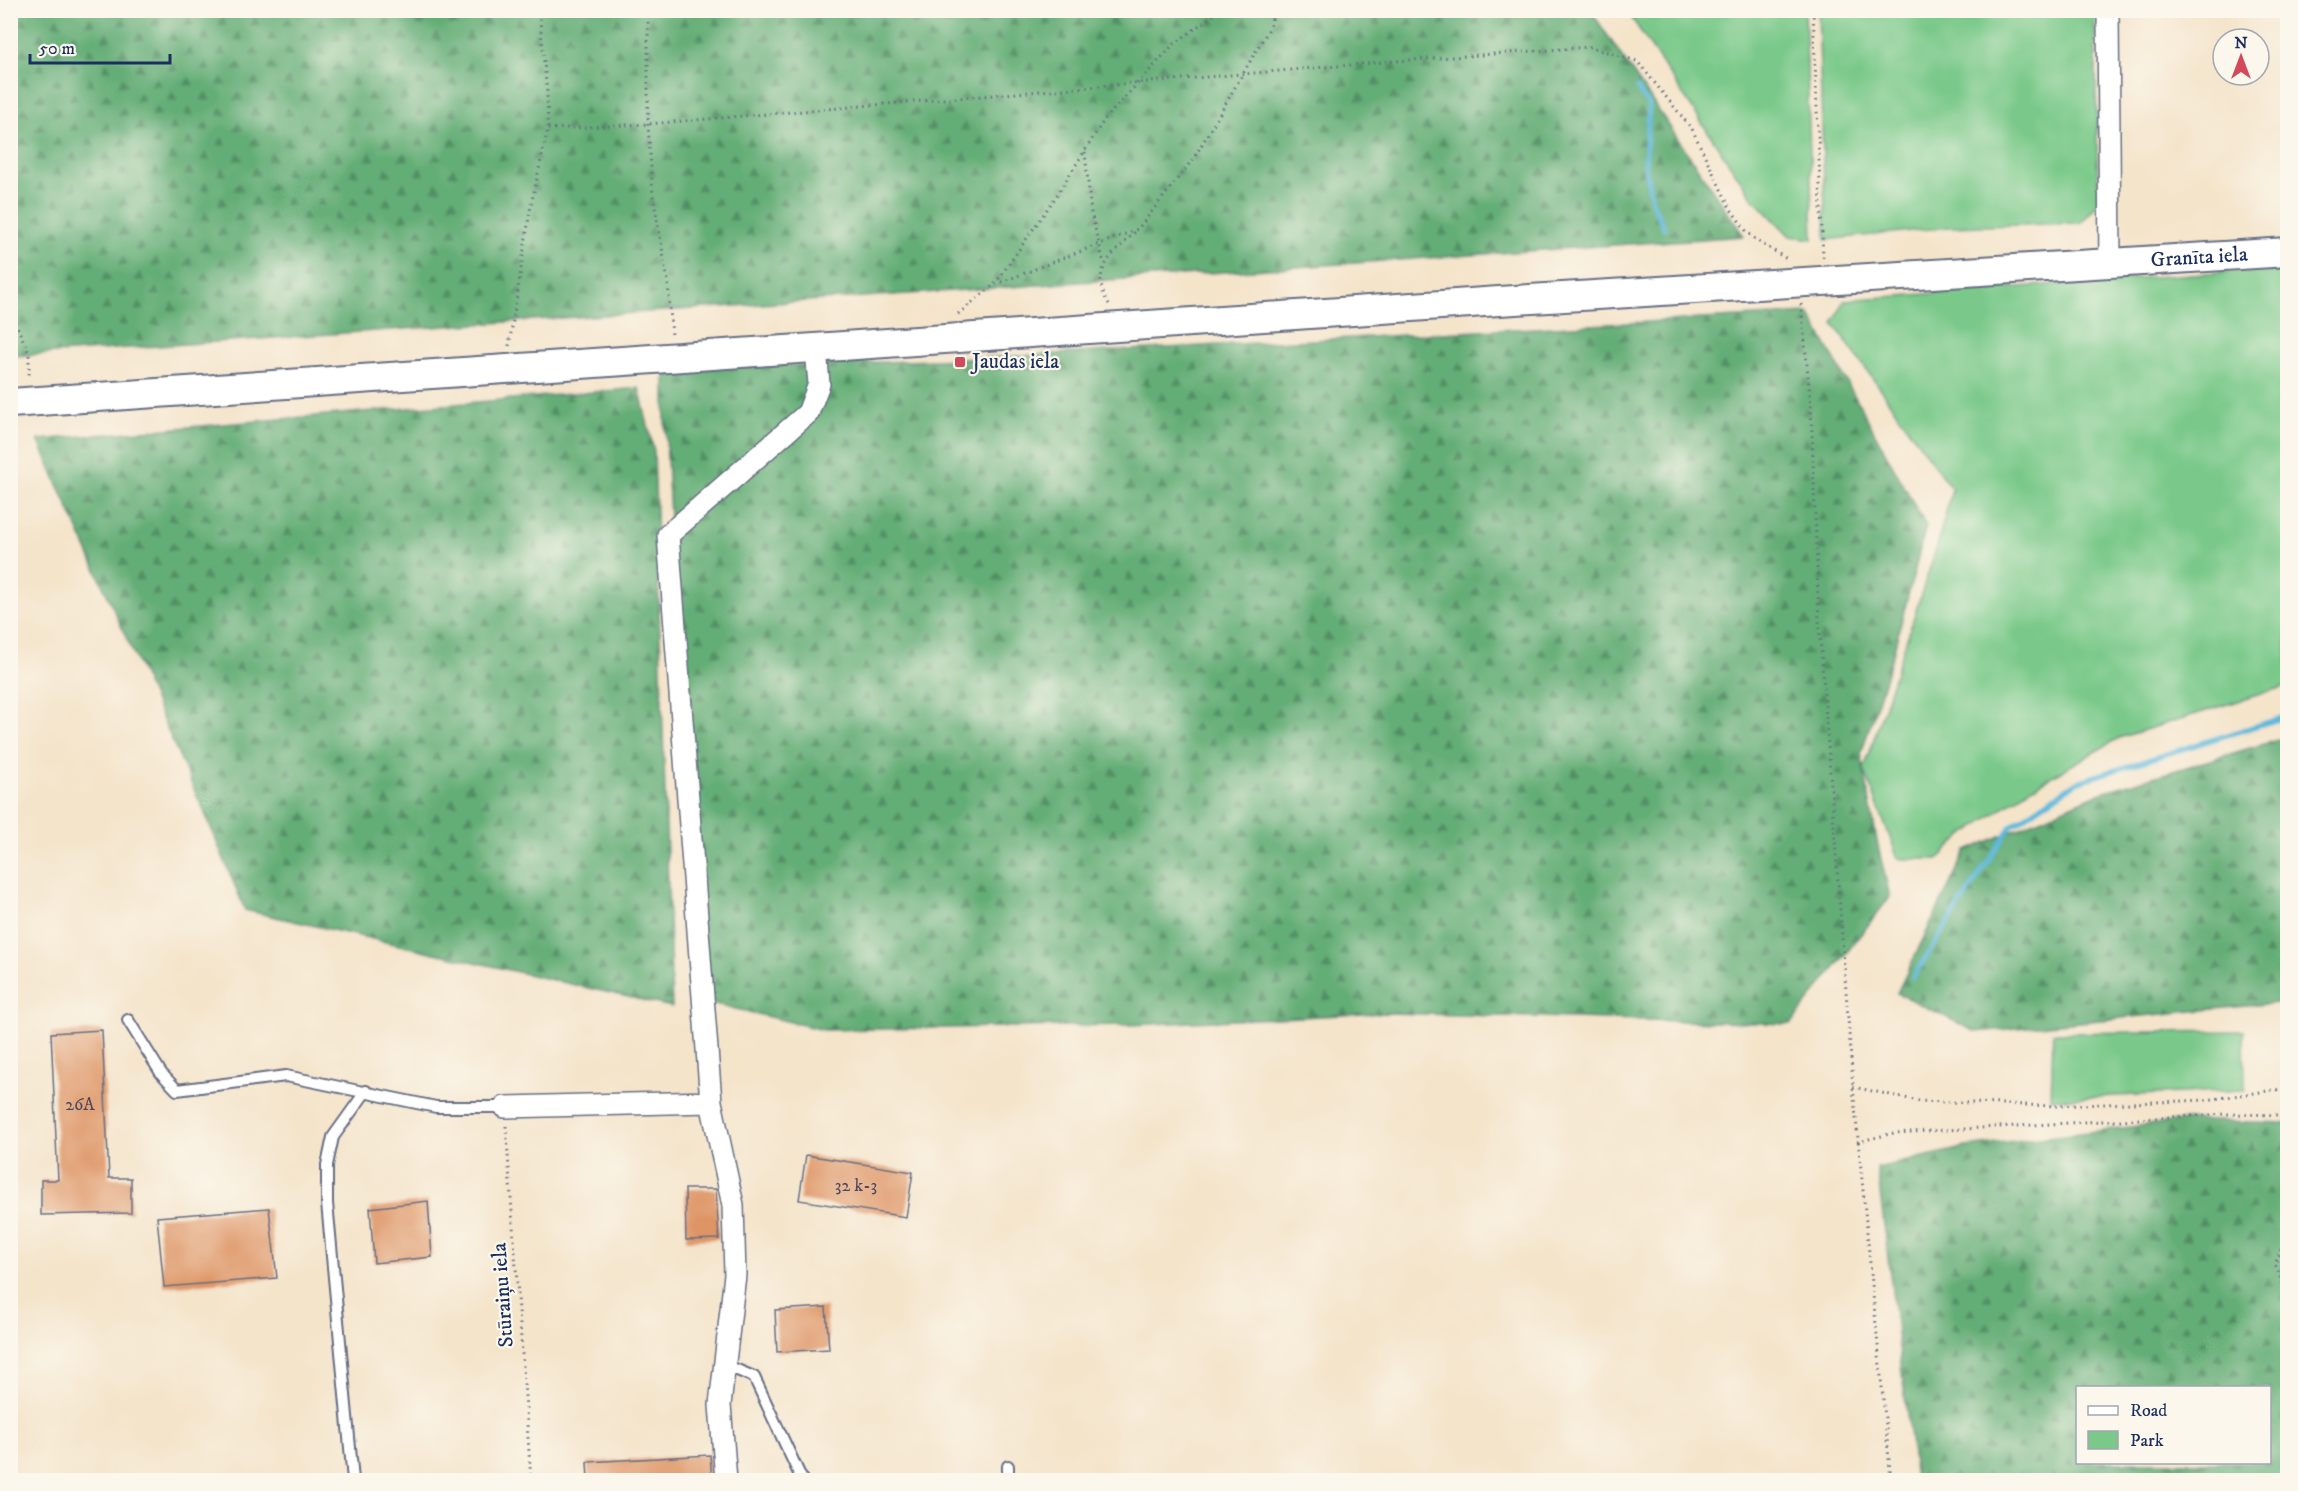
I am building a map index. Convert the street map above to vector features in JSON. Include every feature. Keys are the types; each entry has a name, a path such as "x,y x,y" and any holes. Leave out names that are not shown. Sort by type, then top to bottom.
{"main road":[{"name":"Granīta iela","path":"20,403 1812,281 2288,252"}],"street":[{"path":"2108,10 2110,263"},
{"path":"726,1480 720,1405 735,1275 733,1205 711,1102 668,535 808,413 819,384 816,349"},
{"path":"505,1107 711,1102"}],"lane":[{"path":"128,1020 161,1073 177,1090 286,1076 436,1107 505,1107"},
{"path":"353,1480 327,1203 327,1165 333,1137 366,1091"},
{"path":"724,1365 754,1377 802,1480"},
{"path":"1008,1466 1008,1480"}],"path":[{"path":"510,369 510,341 531,205 548,129 539,10"},
{"path":"648,10 648,124 653,196 668,282 674,358"},
{"path":"942,340 951,320 994,285 1104,120 1173,45 1220,10"},
{"path":"1125,327 1105,297 1100,278 1104,264 1138,229 1194,158 1270,27 1274,10"},
{"path":"1813,10 1810,405 1819,621 1857,1142 1891,1480"},
{"path":"548,129 648,124 1590,46 1637,61 1692,129 1730,208 1747,232 1759,242 1798,265 1812,281"},
{"path":"1085,150 1091,213 1104,264"},
{"path":"994,285 1138,229"},
{"path":"10,311 29,353 20,403"},
{"path":"1853,1087 1919,1101 2055,1106 2206,1100 2288,1088"},
{"name":"Stūraiņu iela","path":"505,1107 531,1480"},
{"path":"1857,1142 1894,1132 2225,1114 2282,1114 2288,1118"},
{"path":"2288,1232 2275,1264 2288,1296"}],"green space":[{"path":"11,10 1591,11 1744,236 14,356 10,351"},
{"path":"1627,11 1805,11 1813,239 1790,236 1751,196"},
{"path":"1818,11 2095,11 2098,203 2081,223 1949,227 1826,240"},
{"path":"2287,267 2287,686 2119,738 2030,789 1962,836 1938,859 1898,859 1864,769 1937,546 1952,490 1833,323 1845,300"},
{"path":"1809,313 1926,526 1893,654 1861,754 1890,897 1791,1024 1385,1013 1129,1025 824,1030 702,1001 679,695 665,420 665,370 962,359"},
{"path":"639,388 654,451 672,1007 245,910 206,816 38,440"},
{"path":"2287,737 2287,1002 1976,1032 1897,993 1966,851 2102,792"},
{"path":"2244,1031 2245,1090 2051,1099 2053,1033"},
{"path":"2187,1120 2287,1123 2287,1480 1915,1480 1877,1168 1966,1147"}],"building":[{"path":"102,1030 109,1178 131,1178 131,1213 41,1215 41,1180 58,1180 51,1033"},
{"path":"806,1155 913,1172 906,1217 799,1200"},
{"path":"685,1189 716,1189 719,1239 686,1240"},
{"path":"428,1201 432,1257 374,1263 370,1208"},
{"path":"269,1208 277,1278 164,1287 157,1217"},
{"path":"826,1307 829,1349 777,1352 775,1310"},
{"path":"710,1455 712,1480 588,1480 587,1462"}],"waterway":[{"path":"1637,88 1649,105 1645,165 1652,202 1664,228"},
{"path":"1913,977 2011,826 2077,782 2288,716"}],"place":[{"name":"Jaudas iela","path":"960,362"}]}
